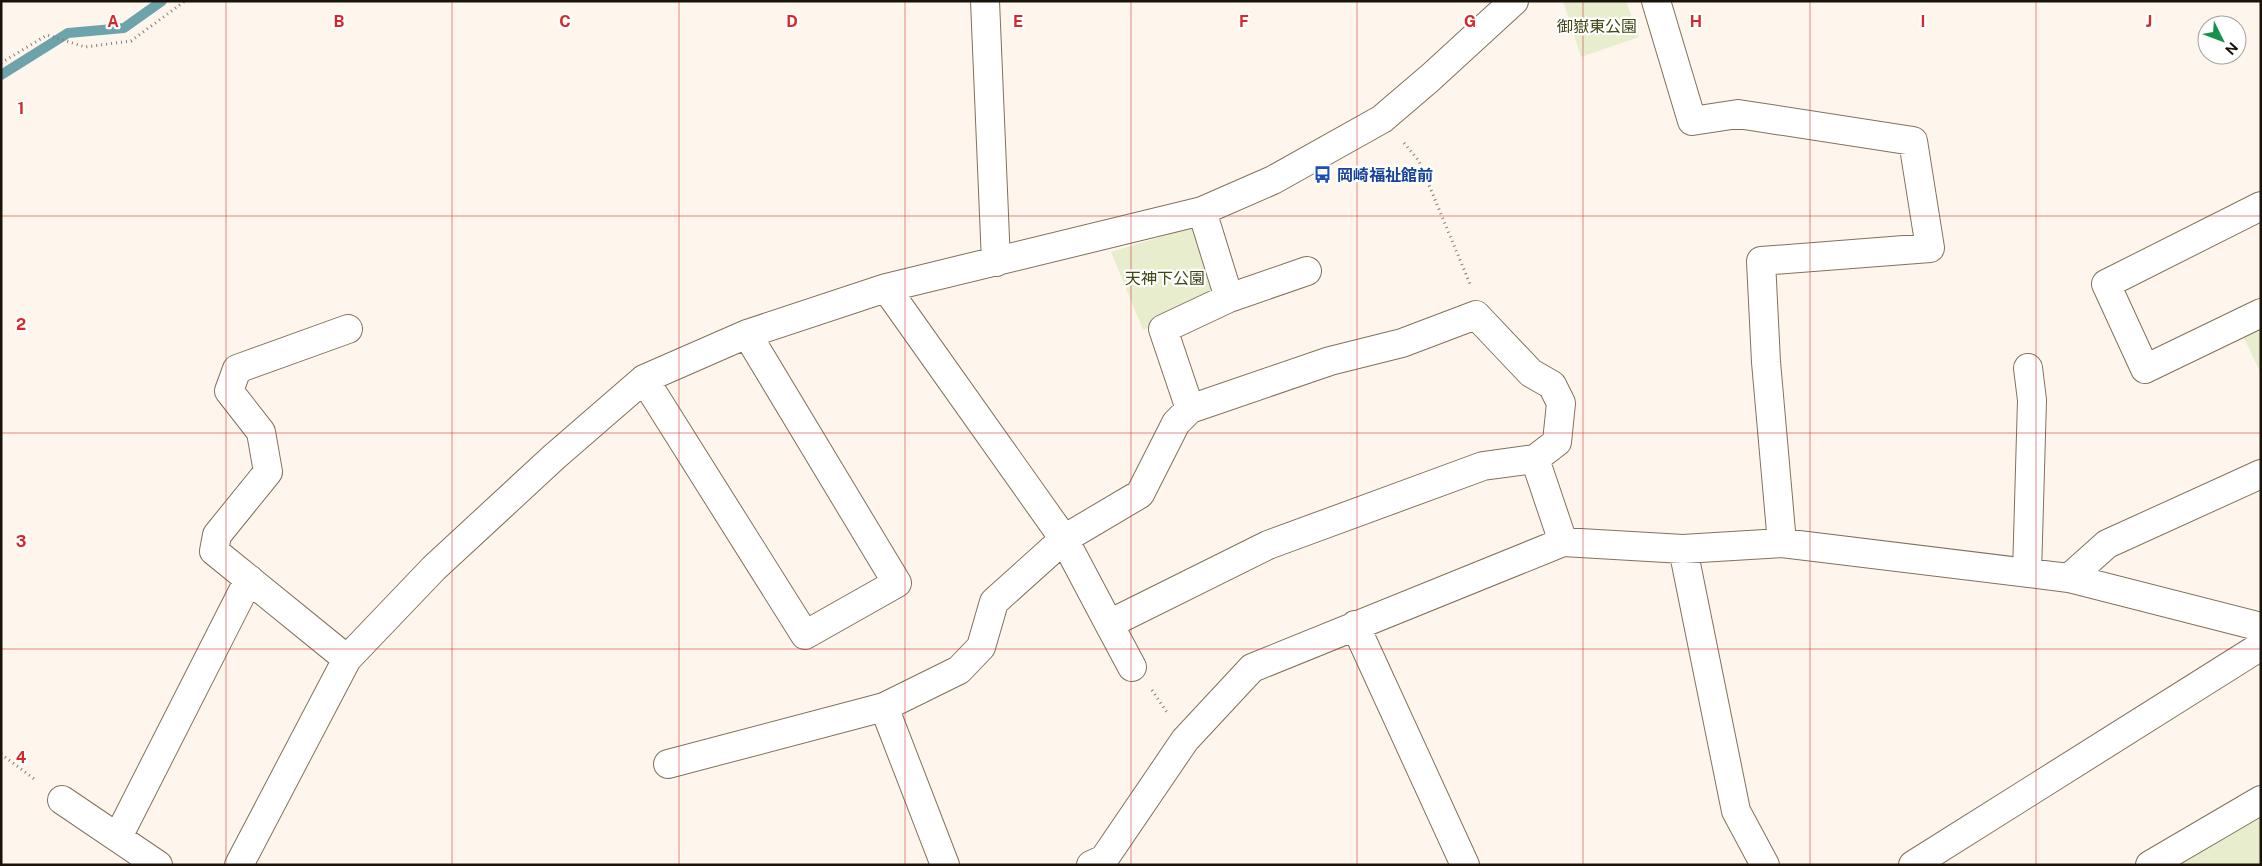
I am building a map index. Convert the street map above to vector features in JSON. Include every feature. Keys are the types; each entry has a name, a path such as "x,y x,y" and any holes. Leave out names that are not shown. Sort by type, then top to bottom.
{"street":[{"path":"985,1 996,262"},
{"path":"239,865 347,659 434,568 554,457 644,379 747,334 886,288 1202,211 1273,180 1382,119 1444,66 1514,1"},
{"path":"1656,1 1692,122 1738,114 1913,142 1930,248 1761,261 1766,362 1782,543"},
{"path":"2261,206 2106,284 2145,369 2261,313"},
{"path":"1202,211 1230,298"},
{"path":"1190,409 1163,329 1230,298 1308,271"},
{"path":"886,288 1064,539 1132,667"},
{"path":"668,764 884,707 959,670 981,647 994,602 1064,539 1140,494 1176,423 1190,409 1330,361 1402,343 1476,315 1532,373 1552,385 1561,403 1557,442 1535,459 1483,466 1268,545 1109,624"},
{"path":"347,659 214,551 217,535 268,472 261,432 229,391 237,369 348,329"},
{"path":"644,379 805,635 897,583 747,334"},
{"path":"2027,573 2032,400 2028,368"},
{"path":"1535,459 1563,542"},
{"path":"2069,578 2107,544 2261,474"},
{"path":"1091,865 1104,859 1186,740 1252,668 1563,542 1683,549 1782,543 2069,578 2261,627"},
{"path":"1683,549 1736,811 1765,865"},
{"path":"118,837 249,579"},
{"path":"1355,625 1465,865"},
{"path":"1913,865 2261,646"},
{"path":"884,707 945,865"},
{"path":"62,800 158,865"},
{"path":"2150,865 2261,800"}],"path":[{"path":"1,63 47,35 85,46 131,41 185,1"},
{"path":"1382,119 1419,160 1479,304 1476,315"},
{"path":"1132,667 1140,673 1186,740"},
{"path":"1,754 62,800"}],"green space":[{"name":"御嶽東公園","path":"1563,1 1626,1 1639,37 1581,57"},
{"name":"天神下公園","path":"1197,226 1219,288 1212,302 1143,330 1111,252"},
{"path":"2261,330 2261,374 2244,338"},
{"path":"2261,812 2261,865 2174,865"}],"waterway":[{"path":"1,75 68,33 124,28 162,1"}],"place":[{"name":"岡崎福祉館前","path":"1323,175"}]}
